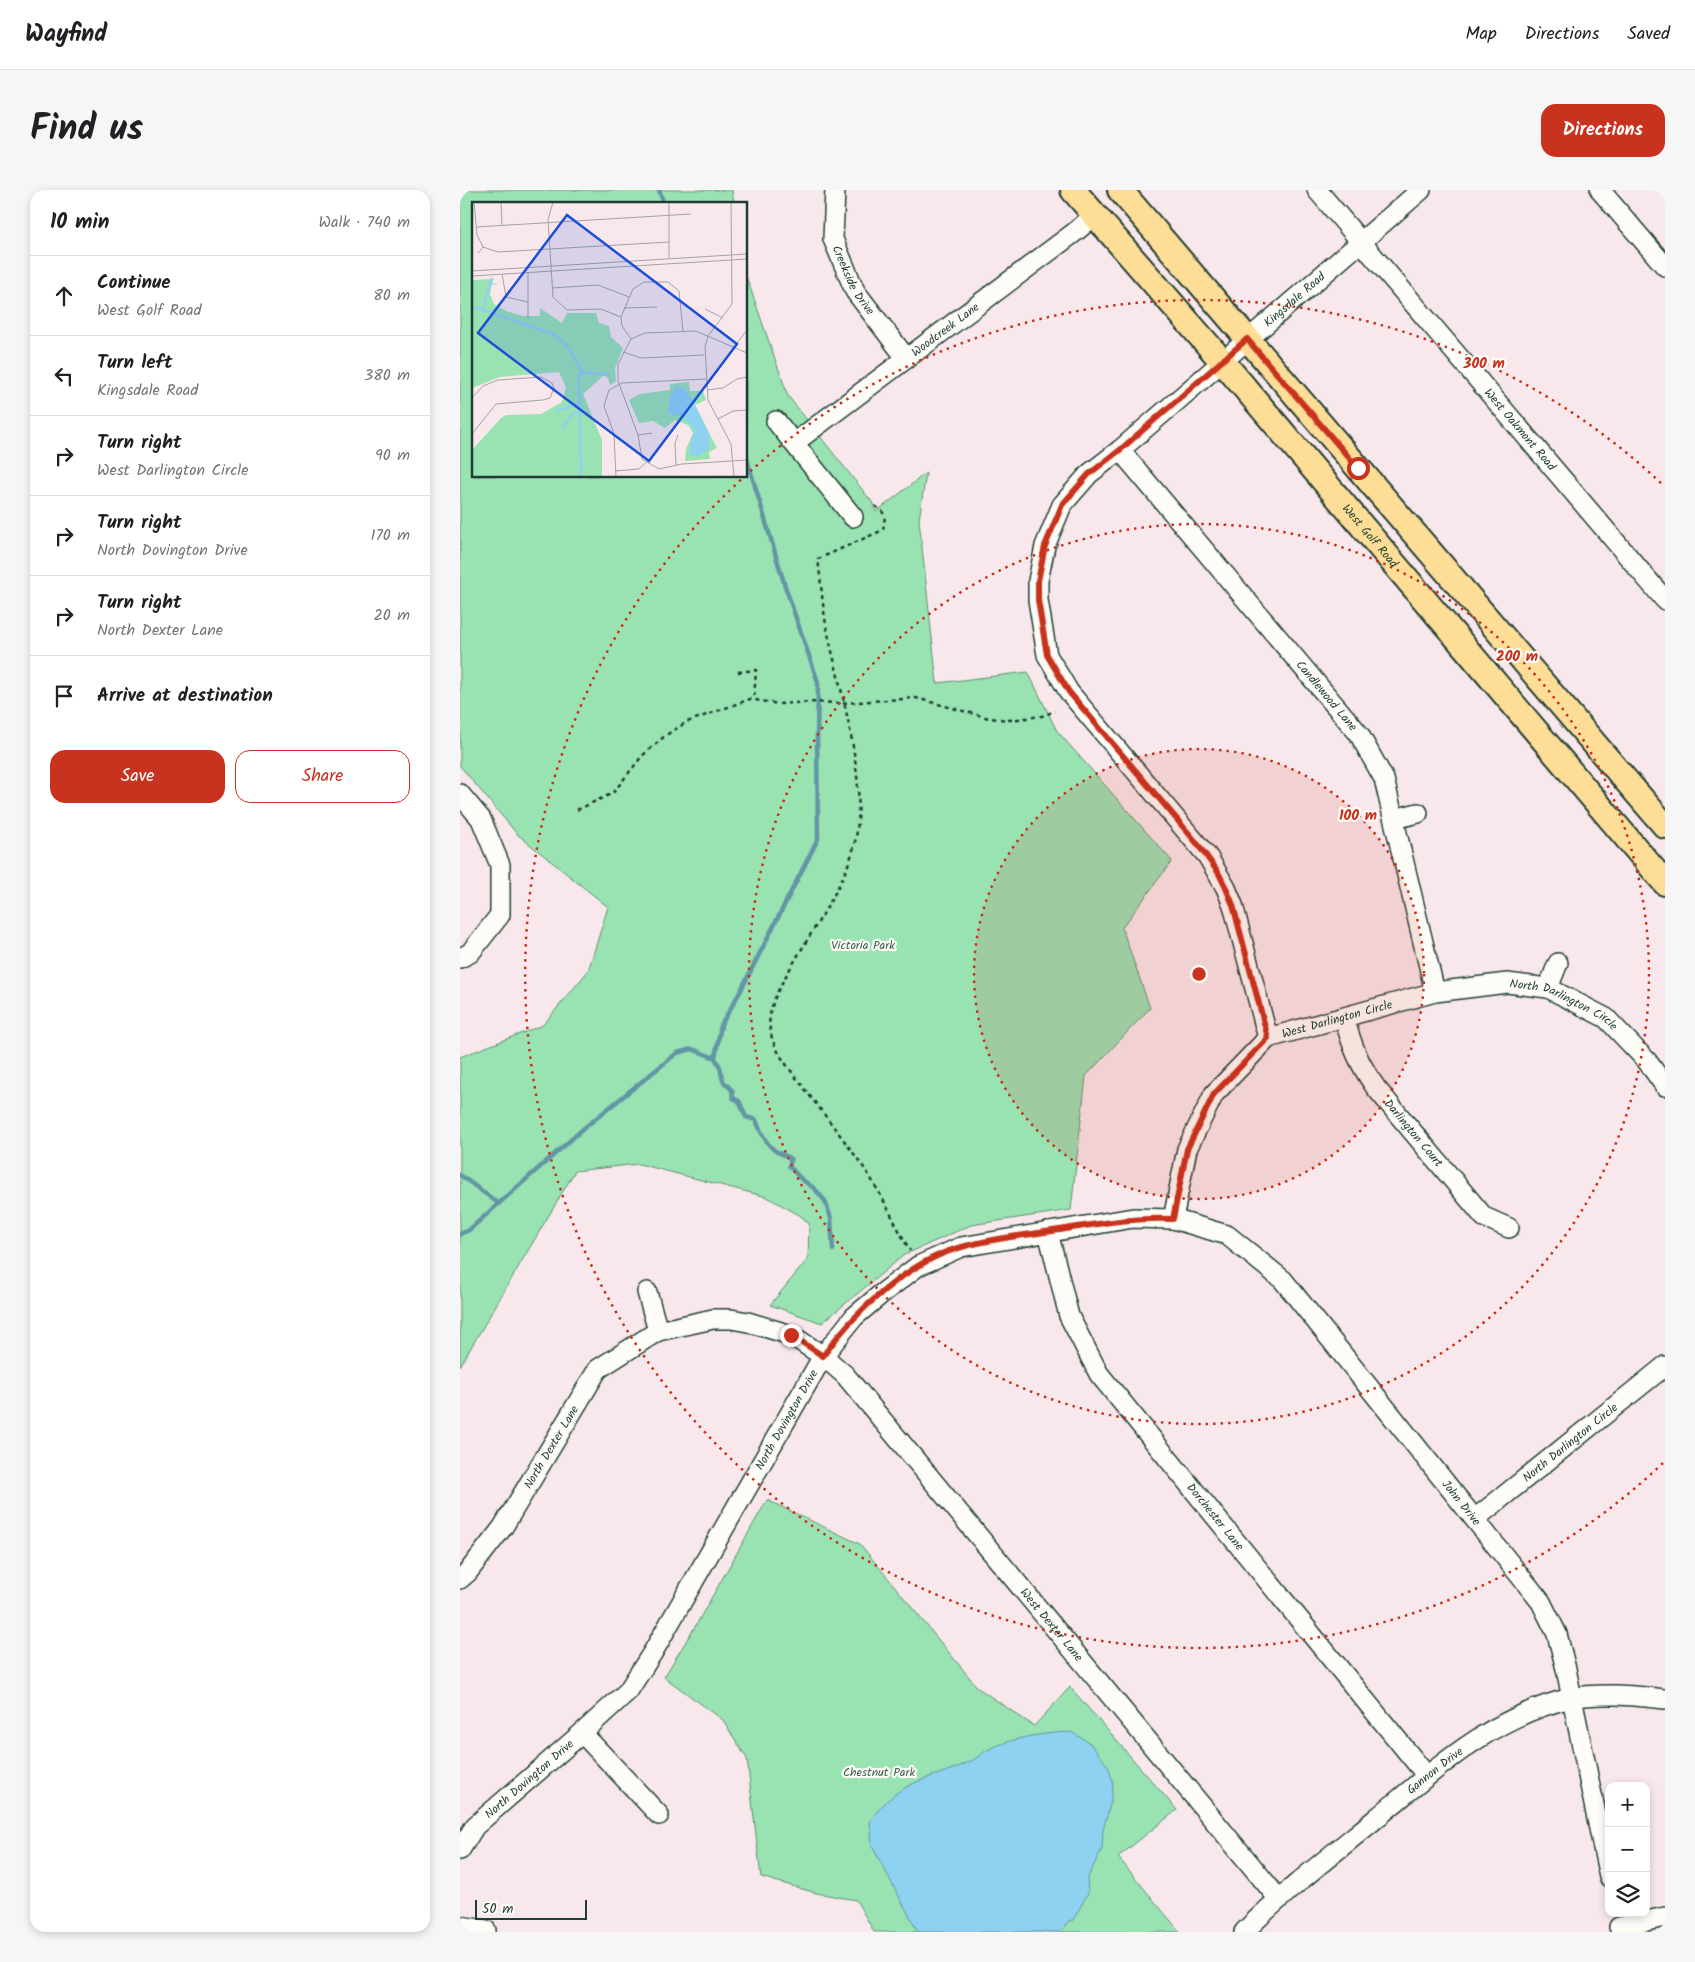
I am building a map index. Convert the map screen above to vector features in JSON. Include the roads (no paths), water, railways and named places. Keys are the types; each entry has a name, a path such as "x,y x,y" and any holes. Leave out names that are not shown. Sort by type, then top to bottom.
{"main road":[{"name":"West Golf Road","path":"1073,190 1222,361 1665,883"},
{"path":"1120,190 1665,826"}],"street":[{"name":"Creekside Drive","path":"835,190 833,239 836,248 855,290 906,358"},
{"name":"West Oakmont Road","path":"1317,190 1665,600"},
{"name":"Kingsdale Road","path":"1268,1038 1233,905 1218,872 1196,842 1069,692 1047,655 1038,600 1038,581 1045,546 1062,505 1089,474 1120,450 1421,190"},
{"path":"1600,190 1665,266"},
{"name":"Woodcreek Lane","path":"794,444 1094,215"},
{"path":"776,421 852,517"},
{"name":"Candlewood Lane","path":"1120,450 1359,734 1384,779 1435,992"},
{"path":"460,794 480,819 500,865 500,915 470,952 460,958"},
{"path":"1394,819 1418,813"},
{"path":"1548,988 1558,963"},
{"name":"North Darlington Circle","path":"1435,992 1507,983 1548,988 1606,1018 1647,1061 1665,1086"},
{"name":"West Darlington Circle","path":"1173,1219 1187,1149 1214,1094 1268,1038 1435,992"},
{"name":"Darlington Court","path":"1344,1018 1353,1049 1376,1088 1484,1217 1509,1228"},
{"name":"North Dovington Drive","path":"460,1850 475,1826 628,1691 653,1652 823,1356 854,1317 918,1266 961,1247 1133,1218 1173,1219"},
{"name":"John Drive","path":"1173,1219 1227,1235 1283,1280 1534,1592 1557,1634 1608,1872"},
{"name":"Dorchester Lane","path":"1048,1232 1069,1316 1100,1374 1428,1776"},
{"path":"646,1292 658,1331"},
{"name":"North Dexter Lane","path":"460,1579 468,1572 503,1526 598,1369 658,1331 713,1319 732,1319 772,1328 791,1335 823,1356"},
{"name":"West Dexter Lane","path":"823,1356 844,1375 1278,1898"},
{"name":"North Darlington Circle","path":"1475,1519 1665,1366"},
{"name":"Gannon Drive","path":"1244,1932 1278,1898 1479,1736 1519,1714 1572,1698 1624,1694 1665,1699"},
{"name":"North Dovington Drive","path":"582,1733 658,1815"},
{"path":"1618,1924 1665,1917"},
{"path":"460,1926 486,1930"}],"water":[{"path":"1071,1732 1090,1743 1108,1766 1113,1783 1111,1801 1103,1830 1102,1849 1087,1879 1088,1893 1073,1920 1068,1921 1061,1932 918,1932 872,1846 870,1821 882,1806 905,1788 958,1767 989,1749 1029,1736"}],"waterway":[{"path":"659,190 663,202"},
{"path":"715,1058 721,1025 740,992 818,839 818,682 785,586 748,463"},
{"path":"460,1234 469,1230 584,1128 677,1053 692,1049 715,1058 720,1067 723,1081 732,1090 733,1098 739,1101 746,1117 756,1120 770,1146 789,1158 791,1160 789,1166 800,1178 815,1189 825,1201 831,1218 833,1250"},
{"path":"460,1175 498,1203"}],"park label":[{"name":"Victoria Park","path":"863,945"},
{"name":"Chestnut Park","path":"879,1772"}]}
